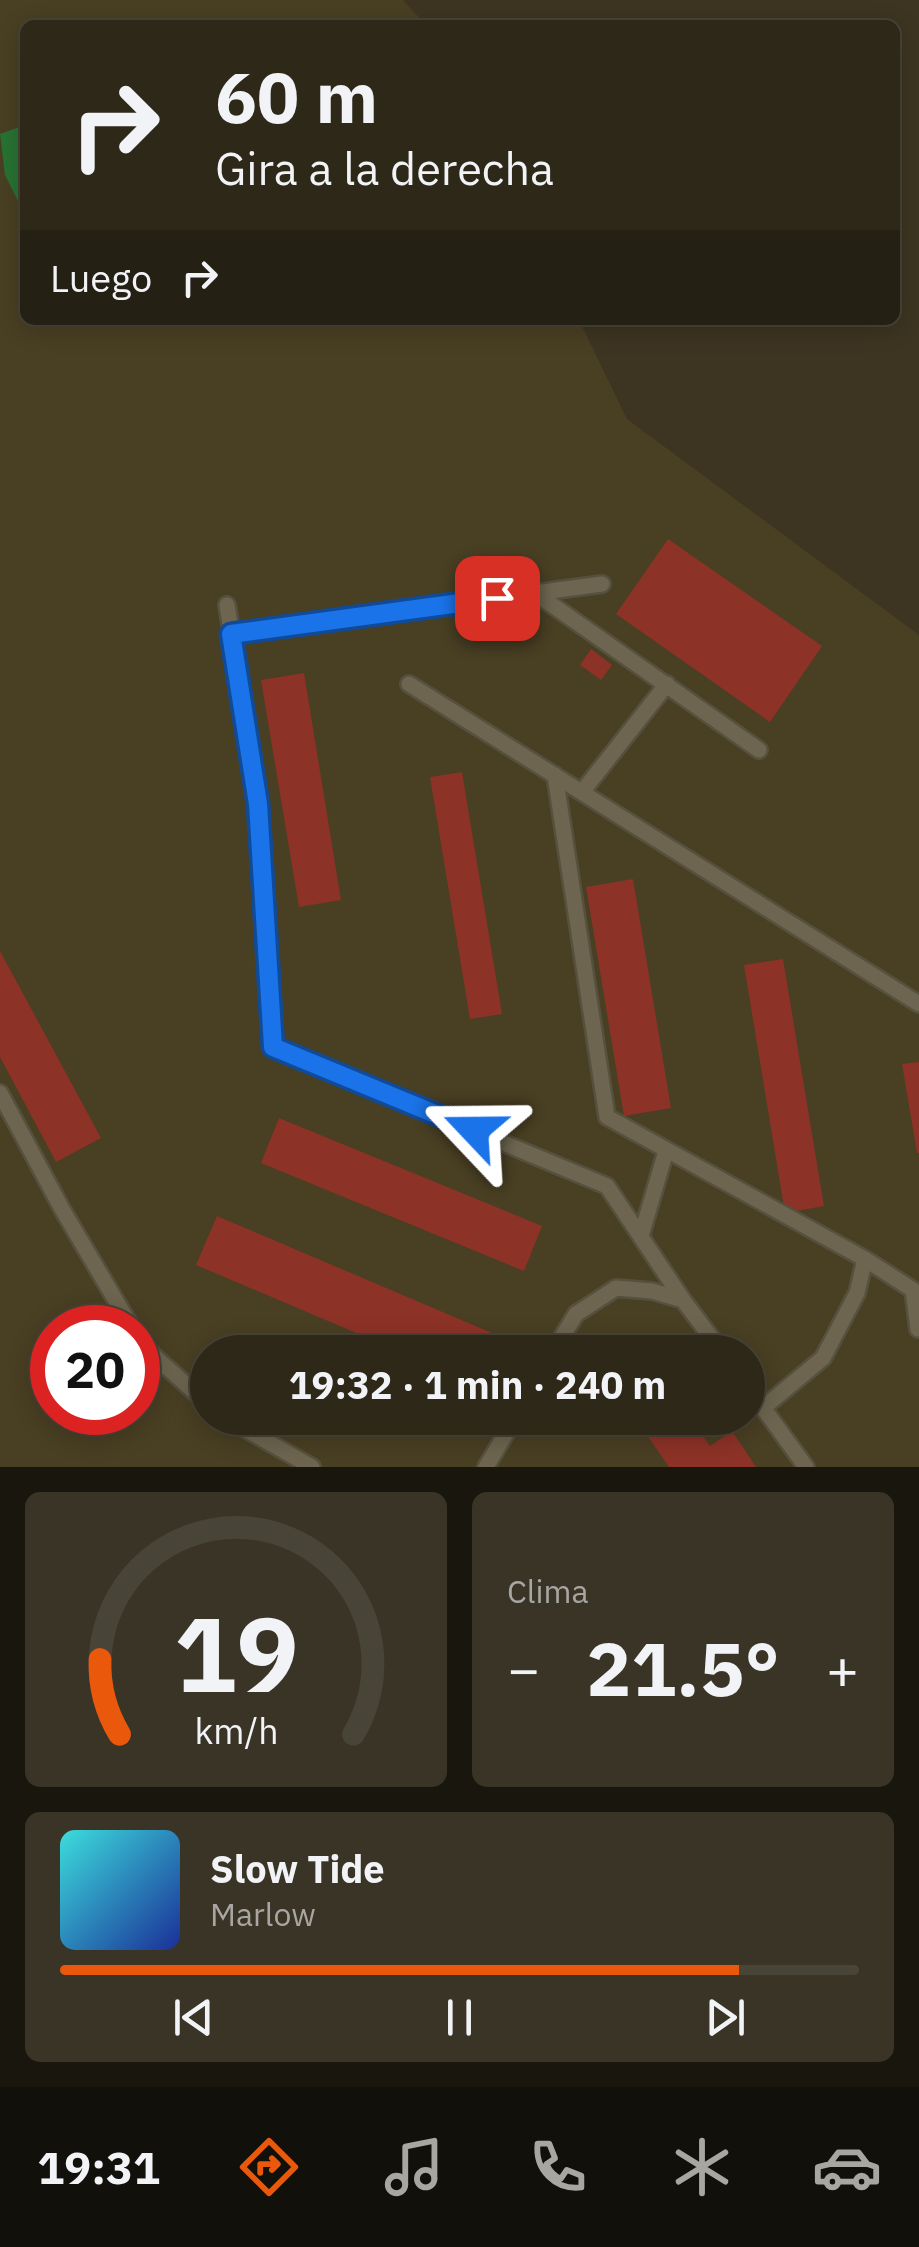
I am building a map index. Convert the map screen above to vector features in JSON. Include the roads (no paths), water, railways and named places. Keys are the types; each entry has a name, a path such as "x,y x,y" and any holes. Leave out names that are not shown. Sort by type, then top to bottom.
{"lane":[{"path":"231,634 602,584"},
{"path":"535,593 759,750"},
{"path":"226,606 258,804 273,1047 608,1186 709,1335"},
{"path":"409,684 919,1004"},
{"path":"582,792 667,684"},
{"path":"555,776 608,1117 865,1259 913,1290 919,1338"},
{"path":"0,1093 118,1305"},
{"path":"641,1236 666,1152"},
{"path":"765,1406 823,1358 852,1305 865,1259"},
{"path":"563,1335 576,1314 616,1288 652,1291 683,1300"},
{"path":"160,1360 190,1388"},
{"path":"765,1411 806,1467"},
{"path":"256,1435 312,1467"},
{"path":"486,1467 505,1435"}]}
